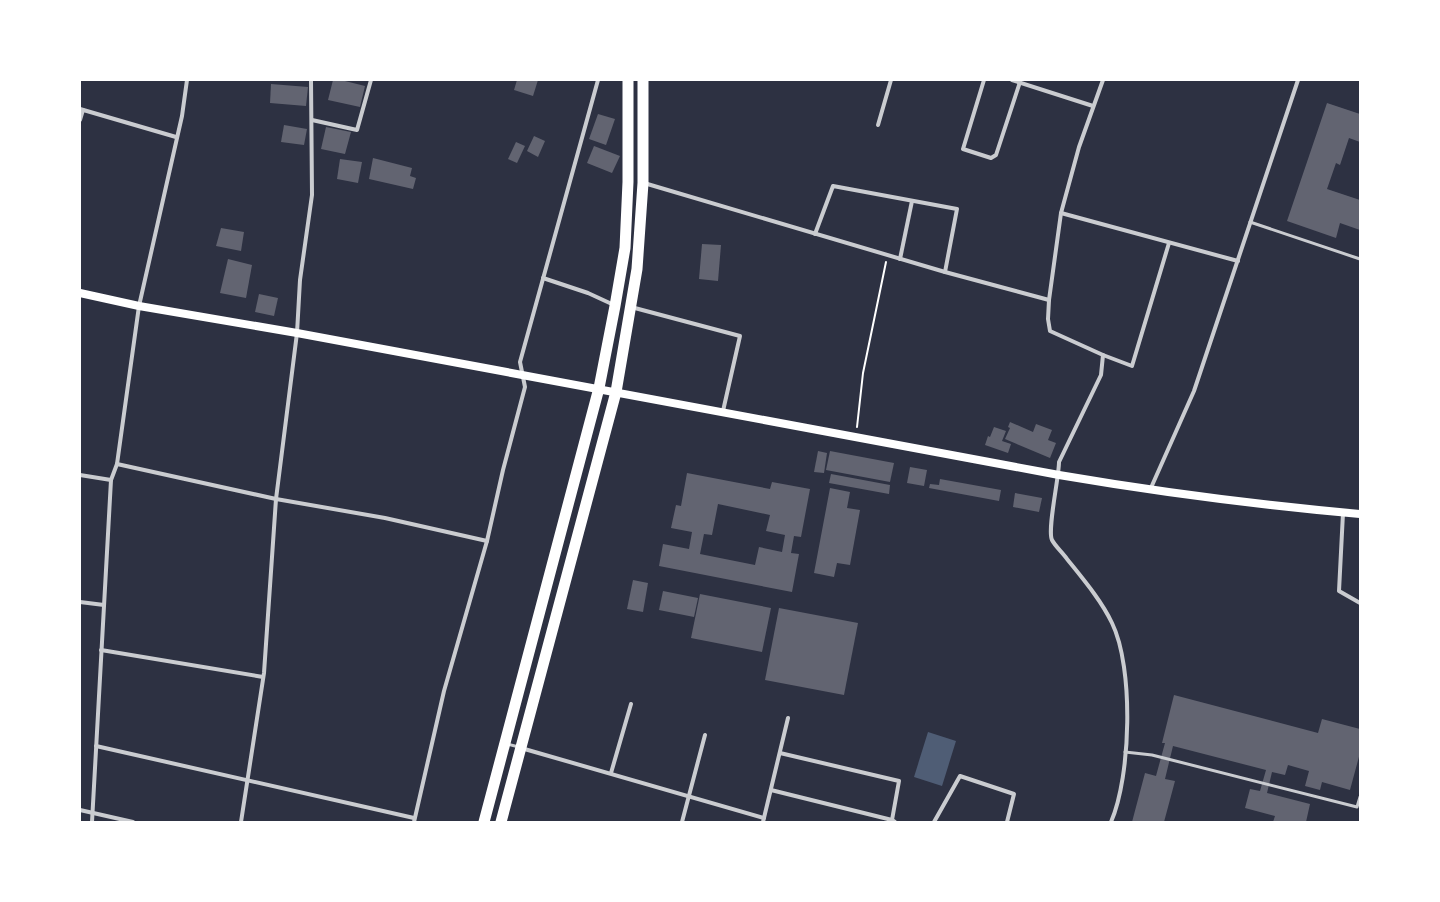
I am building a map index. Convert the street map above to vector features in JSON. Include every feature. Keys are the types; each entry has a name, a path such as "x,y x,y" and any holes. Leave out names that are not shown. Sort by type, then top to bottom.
{"highway":[{"path":"484,822 599,388 615,306 624,248 628,196 628,80"},
{"path":"501,822 616,392 637,269 643,182 643,80"}],"main road":[{"path":"80,293 139,306 599,388 1059,475 1149,490 1326,512 1360,514"}],"street":[{"path":"92,822 111,480 117,464 139,306 176,137 182,116 187,80"},
{"path":"242,822 263,678 276,499 297,333 300,280 312,195 311,80"},
{"path":"312,120 357,130 371,80"},
{"path":"96,746 249,780 414,820 444,690 487,541 503,470 525,387 520,362 598,80"},
{"path":"878,125 891,80"},
{"path":"984,80 963,149 991,158 996,155 1020,82"},
{"path":"1012,80 1093,106"},
{"path":"1103,80 1068,182 1061,213 1049,300 1048,319 1050,331 1103,355 1132,366 1169,243"},
{"path":"1149,490 1194,391 1238,261 1249,222 1298,80"},
{"path":"80,120 81,109 176,137"},
{"path":"643,182 900,259 1049,300"},
{"path":"815,234 833,186 957,209 945,272"},
{"path":"900,259 912,201"},
{"path":"1061,213 1238,261"},
{"path":"543,278 588,293 615,306"},
{"path":"631,307 740,336 723,411"},
{"path":"1103,355 1101,375 1059,462 1059,475 1051,530 1052,540 1085,582 1112,624 1122,656 1128,713 1122,780 1115,813 1111,822"},
{"path":"117,464 276,499 385,518 487,541"},
{"path":"80,475 111,480"},
{"path":"1343,512 1340,591 1360,603"},
{"path":"80,602 104,605"},
{"path":"101,650 263,678"},
{"path":"611,774 631,704"},
{"path":"521,748 689,796 763,820 788,718"},
{"path":"682,822 705,735"},
{"path":"771,790 894,821 899,781 780,753"},
{"path":"934,822 960,776 1014,794 1007,822"},
{"path":"80,810 133,822"}],"lane":[{"path":"1249,222 1360,258"},
{"path":"505,744 521,748"},
{"path":"1125,752 1152,755 1357,807 1360,797"}],"path":[{"path":"856,437 863,374 887,255"}],"water":[{"path":"928,732 956,741 942,786 914,777"}],"building":[{"path":"333,80 341,80 365,86 360,107 328,100"},
{"path":"517,80 538,80 533,96 514,90"},
{"path":"271,84 308,87 306,106 270,103"},
{"path":"1327,103 1360,114 1360,142 1349,138 1340,165 1336,163 1327,189 1360,200 1360,230 1340,223 1336,238 1287,221"},
{"path":"598,114 615,119 606,145 589,139"},
{"path":"284,125 307,129 304,145 281,142"},
{"path":"326,127 351,132 345,154 321,149"},
{"path":"534,136 545,141 538,157 527,151"},
{"path":"516,142 525,146 517,163 508,159"},
{"path":"594,146 620,156 612,173 587,163"},
{"path":"373,158 412,168 410,176 416,178 413,189 369,179"},
{"path":"340,159 362,162 358,183 337,179"},
{"path":"221,228 244,232 241,251 216,246"},
{"path":"702,244 721,245 718,281 699,279"},
{"path":"228,259 252,265 246,298 220,293"},
{"path":"259,294 278,298 274,316 255,312"},
{"path":"1010,422 1033,432 1036,424 1052,430 1048,440 1056,443 1050,458 1005,439 1010,428 1008,427"},
{"path":"994,427 1006,431 1002,441 1011,444 1008,453 985,445 988,436 990,437"},
{"path":"818,451 827,453 824,473 814,472"},
{"path":"830,451 894,463 890,482 826,470"},
{"path":"910,467 927,470 924,486 907,483"},
{"path":"687,473 770,489 772,482 810,489 801,537 794,536 791,553 799,554 792,592 659,566 663,544 689,549 692,532 671,528 676,505 681,506","holes":["718,504 770,515 766,531 785,535 782,552 759,547 755,565 700,554 704,534 712,535"]},
{"path":"831,474 890,485 889,494 829,483"},
{"path":"940,479 1001,490 999,501 929,488 930,484 939,485"},
{"path":"830,488 850,492 847,508 860,510 850,565 837,563 834,577 814,573"},
{"path":"1015,493 1042,498 1039,512 1013,507"},
{"path":"633,580 648,583 643,612 627,609"},
{"path":"663,591 698,598 694,617 659,610"},
{"path":"700,594 771,608 762,652 691,638"},
{"path":"779,608 858,623 844,695 765,680"},
{"path":"1174,695 1318,733 1322,719 1360,729 1360,753 1350,790 1322,782 1320,790 1305,786 1309,771 1288,765 1285,775 1272,772 1267,793 1310,804 1306,822 1273,822 1275,816 1245,808 1250,789 1260,791 1266,770 1173,746 1165,779 1175,781 1164,822 1132,822 1145,773 1156,776 1165,743 1162,743"}]}
